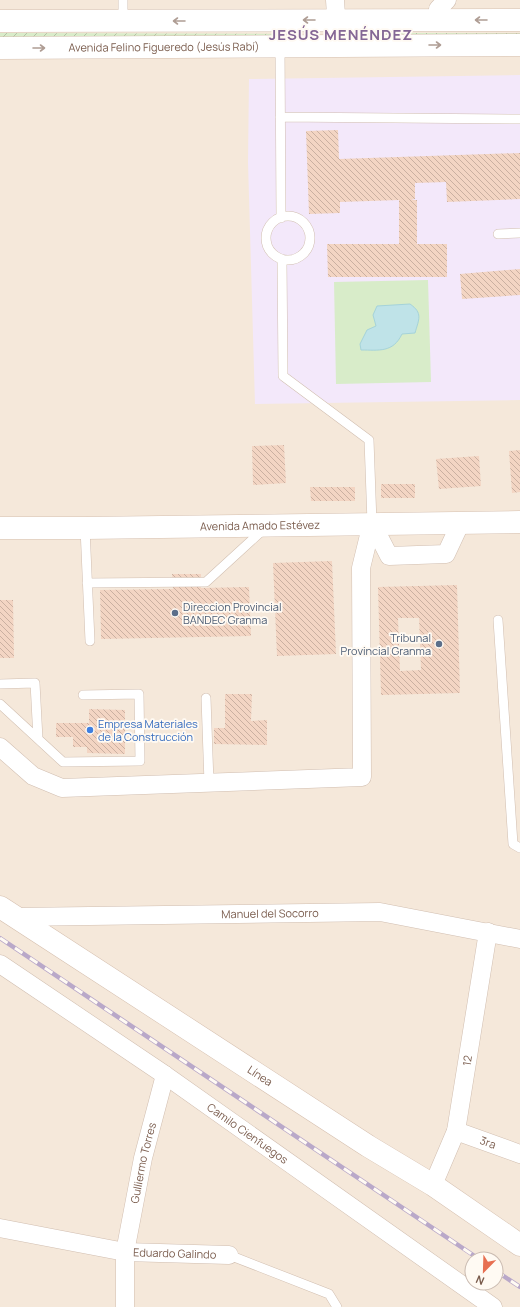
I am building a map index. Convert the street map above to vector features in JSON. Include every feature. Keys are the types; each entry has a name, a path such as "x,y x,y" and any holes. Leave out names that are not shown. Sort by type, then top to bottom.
{"main road":[{"path":"0,21 123,10 443,10 520,20"},
{"name":"Avenida Felino Figueredo (Jesús Rabí)","path":"0,48 520,45"},
{"name":"Avenida Amado Estévez","path":"0,528 520,522"},
{"name":"Línea","path":"8,912 361,1141 433,1185 520,1245"}],"street":[{"path":"336,10 338,46"},
{"path":"372,523 389,556 446,554 461,522"},
{"path":"0,747 33,776 62,788 362,777 361,568 372,523"},
{"name":"Manuel del Socorro","path":"8,912 380,912 520,939"},
{"name":"12","path":"433,1185 456,1131 488,932"},
{"name":"Camilo Cienfuegos","path":"0,964 165,1075 493,1307"},
{"name":"Gulliermo Torres","path":"125,1307 125,1252 143,1158 165,1075"},
{"name":"3ra","path":"456,1131 520,1154"},
{"name":"Eduardo Galindo","path":"0,1228 125,1252 229,1255"}],"lane":[{"path":"280,46 281,218"},
{"path":"280,117 520,119"},
{"path":"289,217 296,218 307,228 310,235 310,242 307,249 296,259 282,259 271,252 267,245 267,231 270,225 276,220 289,217"},
{"path":"498,234 520,233"},
{"path":"282,259 283,376 369,440 372,523"},
{"path":"87,583 206,582 268,525"},
{"path":"85,528 90,641"},
{"path":"498,620 513,844 520,848"},
{"path":"0,684 35,683 38,739"},
{"path":"0,704 63,762 140,761 139,694 83,695"},
{"path":"206,698 209,783"},
{"name":"Eduardo Galindo","path":"229,1255 329,1294 337,1307"}],"shaded area":[{"path":"0,0 520,0 520,1307 0,1307"},
{"path":"520,75 520,400 255,404 248,162 249,79"}],"green space":[{"path":"0,33 300,34 300,38 0,37"},
{"path":"384,33 520,33 520,36 385,36"},
{"path":"428,280 431,382 336,384 334,282"}],"water":[{"path":"410,304 417,310 419,317 415,333 402,334 394,345 385,349 361,350 360,344 367,330 376,326 373,315 377,306"}],"building":[{"path":"338,130 339,159 520,153 520,199 447,202 446,182 415,183 415,199 411,200 417,200 417,244 447,244 447,277 328,277 327,244 399,244 399,200 340,202 340,213 309,214 306,131"},
{"path":"520,269 520,295 462,299 460,274"},
{"path":"284,445 286,483 253,485 252,446"},
{"path":"520,450 520,492 512,493 509,451"},
{"path":"479,456 481,486 439,489 436,459"},
{"path":"381,484 415,484 415,498 381,498"},
{"path":"310,487 355,487 355,501 311,501"},
{"path":"332,561 336,654 277,656 273,563"},
{"name":"Direccion Provincial BANDEC Granma","path":"172,574 201,574 201,588 249,587 251,636 101,639 100,590 173,589"},
{"name":"Tribunal Provincial Granma","path":"457,585 460,693 381,695 378,587","holes":["398,618 419,618 421,670 400,671"]},
{"path":"0,600 13,600 14,658 0,658"},
{"path":"225,694 252,694 251,721 267,720 267,745 214,744 214,728 225,728"},
{"name":"Empresa Materiales de la Construcción","path":"89,709 125,710 125,754 87,753 87,747 73,747 73,737 56,737 56,723 89,723"}],"railway":[{"path":"0,938 467,1251"},
{"path":"504,1276 520,1287"}],"place":[{"name":"Direccion Provincial BANDEC Granma","path":"175,613"},
{"name":"Tribunal Provincial Granma","path":"439,644"},
{"name":"Empresa Materiales de la Construcción","path":"90,730"}],"district":[{"name":"JESÚS MENÉNDEZ","path":"341,35"}]}
